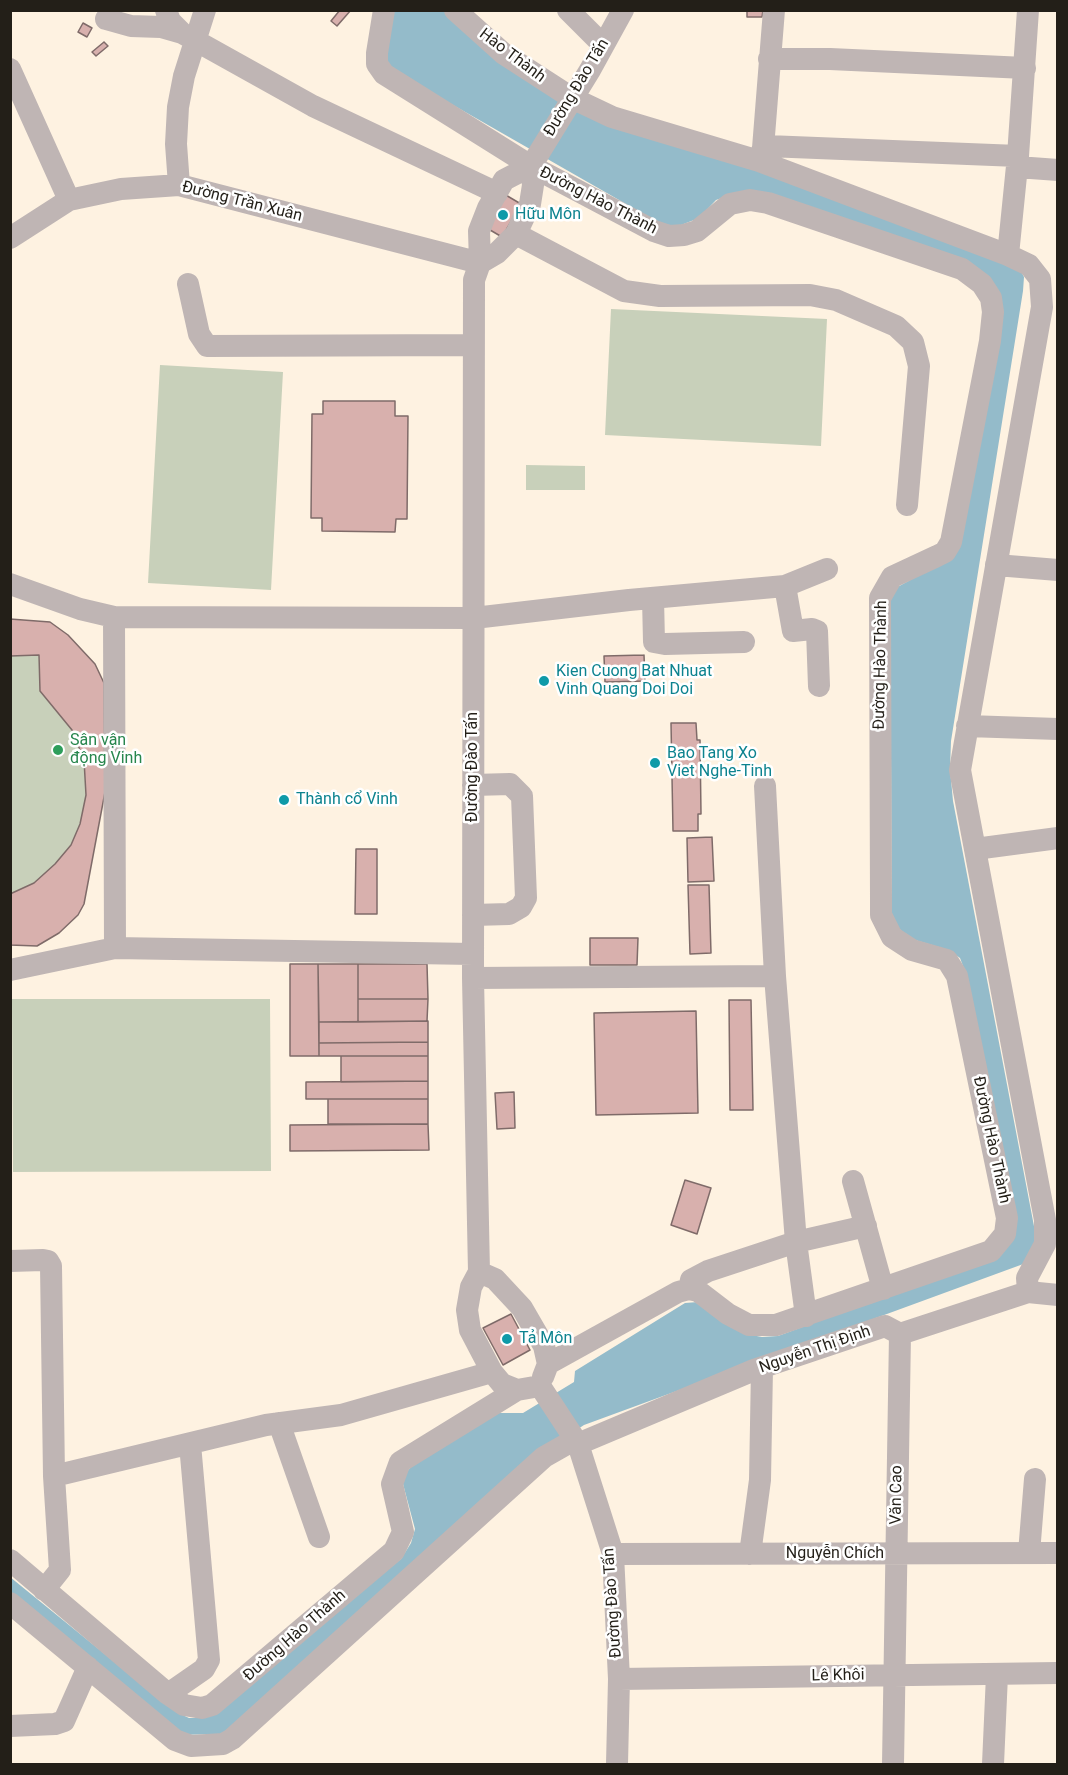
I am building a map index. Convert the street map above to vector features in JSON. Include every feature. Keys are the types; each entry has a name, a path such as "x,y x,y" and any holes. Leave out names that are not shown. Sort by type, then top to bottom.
{"street":[{"path":"166,10 170,21 189,37"},
{"path":"179,185 176,144 178,107 189,37 205,10"},
{"name":"Đường Hào Thành","path":"384,10 376,52 377,64 384,74 533,162 662,234 677,237 691,234 730,204 758,201 962,269 982,284 991,298 990,341 955,533 945,552 892,577 880,598 881,915 885,927 901,945 937,956 953,966 1007,1226 1001,1241 991,1251 776,1325 749,1325 728,1314 707,1296 689,1289"},
{"name":"Hào Thành","path":"455,10 504,54 569,101 644,128 761,154"},
{"path":"568,10 603,45"},
{"name":"Đường Đào Tấn","path":"517,1390 502,1384 492,1371 470,1330 467,1310 471,1287 479,1272 473,978 472,345 474,280 480,263 479,231 488,207 504,180 533,162 622,10"},
{"path":"761,154 774,10"},
{"path":"1008,255 1018,162 1028,10"},
{"path":"106,20 131,26 161,27 189,37 314,106 497,193"},
{"path":"769,59 830,58 1025,68"},
{"path":"10,69 69,201"},
{"path":"761,154 1018,162 1058,170"},
{"path":"761,154 1021,260 1036,272 1043,297 960,770 1045,1220 1045,1244 1027,1278 1028,1292"},
{"path":"480,263 497,253 516,234 530,204 533,162"},
{"name":"Đường Trần Xuân","path":"10,238 69,201 121,189 179,185 480,263"},
{"path":"516,234 624,291 660,296 810,295 836,300 896,326 913,342 919,366 907,505"},
{"path":"188,284 199,334 207,346 472,345"},
{"path":"996,565 1058,570"},
{"path":"10,584 80,609 114,617 474,618 785,586 827,569"},
{"path":"785,586 793,632 812,629 817,631 819,686"},
{"path":"653,598 654,642 665,644 744,642"},
{"path":"114,617 115,948"},
{"path":"967,726 1058,729"},
{"path":"473,915 509,914 521,907 525,898 522,796 510,784 474,786"},
{"path":"765,786 775,976 796,1242 806,1316"},
{"path":"975,849 1058,838"},
{"path":"10,970 115,948 474,954"},
{"path":"473,978 775,976"},
{"path":"853,1181 883,1289"},
{"path":"548,1364 678,1292 689,1289 691,1280 708,1271 796,1242 866,1226"},
{"path":"10,1261 43,1260 48,1261 51,1266 54,1476 60,1570 44,1590"},
{"path":"479,1272 495,1279 522,1308 544,1346 548,1364 543,1390 517,1390"},
{"name":"Nguyễn Thị Định","path":"14,1609 182,1744 201,1747 223,1744 232,1739 544,1457 574,1440 762,1368 885,1326 900,1334 1028,1292 1058,1295"},
{"name":"Văn Cao","path":"893,1764 892,1675 900,1334"},
{"path":"750,1554 760,1480 762,1368"},
{"path":"54,1476 279,1423 341,1415 492,1371"},
{"name":"Đường Hào Thành","path":"10,1560 168,1694 184,1705 202,1708 220,1701 394,1551 403,1532 392,1484 395,1468 400,1462 517,1390"},
{"name":"Đường Đào Tấn","path":"543,1390 574,1440 613,1554 618,1679 617,1764"},
{"path":"279,1423 319,1537"},
{"path":"168,1694 204,1669 209,1660 190,1444"},
{"path":"1029,1553 1035,1479"},
{"name":"Nguyễn Chích","path":"613,1554 1058,1553"},
{"path":"10,1726 55,1724 64,1721 88,1667"},
{"name":"Lê Khôi","path":"618,1679 1058,1673"},
{"path":"993,1764 997,1675"}],"green space":[{"path":"611,309 827,319 821,446 605,435"},
{"path":"160,365 283,372 271,590 148,583"},
{"path":"526,465 585,466 585,490 526,490"},
{"name":"Sân vận động Vinh","path":"11,619 50,622 68,635 95,664 104,683 78,915 59,933 37,946 11,945"},
{"path":"12,999 270,999 271,1171 13,1172"}],"water":[{"path":"392,11 449,11 541,88 1018,265 1024,277 1023,291 951,741 950,769 953,801 1037,1242 1026,1263 584,1425 546,1450 222,1734 176,1735 11,1596 10,1577 176,1712 189,1718 202,1718 401,1559 411,1543 415,1529 403,1484 406,1473 414,1463 496,1413 523,1413 574,1382 575,1371 685,1303 698,1302 746,1334 762,1337 778,1336 995,1256 1005,1247 966,974 960,958 949,950 908,938 892,921 890,591 940,564 1000,293 739,192 716,200 699,218 676,227 661,224 397,73 385,60"}],"building":[{"path":"340,10 351,10 337,26 331,21"},
{"path":"747,10 763,10 762,17 747,17"},
{"path":"83,23 92,28 87,37 78,32"},
{"path":"104,42 108,46 96,56 92,52"},
{"name":"Hữu Môn","path":"504,194 521,204 502,237 485,227"},
{"path":"323,401 395,401 395,416 408,416 407,519 396,519 395,532 322,531 322,518 311,518 312,414 323,414"},
{"path":"10,619 50,622 68,635 95,664 104,683 105,792 84,904 78,915 59,933 37,946 10,945 10,894 34,883 71,845 80,824 86,795 84,760 72,730 40,691 39,655 10,656"},
{"path":"644,655 645,681 605,682 604,656"},
{"path":"671,723 696,723 697,740 700,740 701,814 698,814 698,831 673,831"},
{"path":"712,837 714,881 688,882 687,838"},
{"path":"356,849 377,849 377,914 355,914"},
{"path":"688,885 709,885 711,953 690,954"},
{"path":"590,938 638,938 637,965 590,965"},
{"path":"290,964 318,964 319,1056 290,1056"},
{"path":"318,964 358,964 358,1022 319,1022"},
{"path":"358,964 427,964 428,999 358,999"},
{"path":"358,999 428,999 427,1021 358,1022"},
{"path":"729,1000 751,1000 753,1110 730,1110"},
{"path":"696,1011 698,1113 596,1115 594,1013"},
{"path":"428,1021 428,1042 319,1043 319,1022"},
{"path":"428,1042 428,1056 319,1056 319,1043"},
{"path":"341,1056 428,1056 428,1081 341,1082"},
{"path":"428,1081 428,1099 306,1099 306,1082"},
{"path":"514,1092 515,1128 497,1129 495,1093"},
{"path":"328,1099 428,1099 428,1124 328,1124"},
{"path":"428,1124 429,1150 290,1151 290,1125"},
{"path":"685,1180 711,1188 697,1234 671,1225"},
{"name":"Tả Môn","path":"511,1314 530,1350 503,1365 483,1328"}],"place":[{"name":"Hữu Môn","path":"503,215"},
{"name":"Kien Cuong Bat Nhuat Vinh Quang Doi Doi","path":"544,681"},
{"name":"Sân vận động Vinh","path":"58,750"},
{"name":"Bao Tang Xo Viet Nghe-Tinh","path":"655,763"},
{"name":"Thành cổ Vinh","path":"284,800"},
{"name":"Tả Môn","path":"507,1339"}]}
